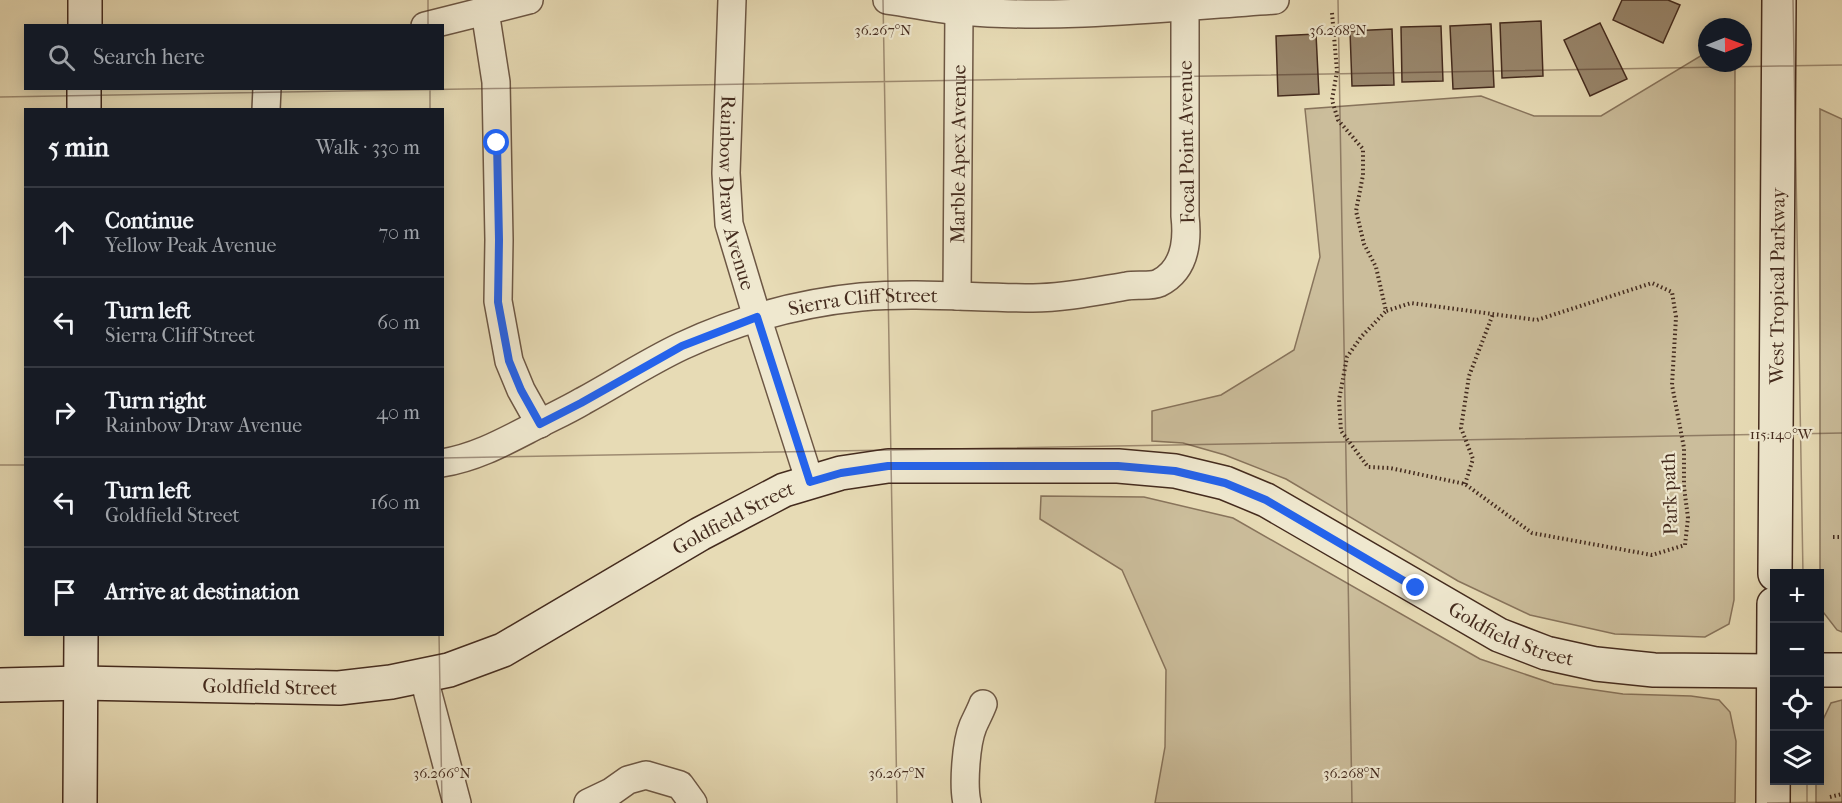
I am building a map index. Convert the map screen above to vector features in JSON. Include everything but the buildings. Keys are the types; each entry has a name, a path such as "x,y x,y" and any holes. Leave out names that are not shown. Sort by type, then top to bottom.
{"street":[{"path":"85,0 85,24"},
{"path":"432,24 529,0"},
{"name":"Rainbow Draw Avenue","path":"732,0 726,173 729,224 810,482"},
{"path":"887,0 959,11 1036,13 1275,0"},
{"name":"West Tropical Parkway","path":"1775,569 1779,0"},
{"name":"Focal Point Avenue","path":"1171,274 1184,254 1188,236 1185,216 1185,6"},
{"path":"485,10 496,82 498,302 509,361 521,390 540,424"},
{"name":"Marble Apex Avenue","path":"957,296 959,11"},
{"path":"84,90 84,108"},
{"path":"267,90 267,108"},
{"name":"Sierra Cliff Street","path":"444,463 460,460 497,446 581,403 682,346 757,317 860,297 917,294 1046,297 1133,284 1157,284 1171,274"},
{"name":"Goldfield Street","path":"0,685 81,683 339,687 391,682 449,670 502,650 700,534 784,490 841,473 888,466 1118,466 1175,471 1225,483 1266,500 1499,635 1546,653 1596,664 1654,670 1770,671"},
{"path":"80,803 81,636"},
{"path":"1824,670 1842,670"},
{"path":"423,675 456,803"},
{"path":"1773,803 1774,677"},
{"path":"967,803 965,796 966,762 972,728 983,704"},
{"path":"588,803 611,792 628,780 646,775 680,785 693,803"}],"path":[{"path":"1332,13 1337,71 1332,100 1338,120 1363,149 1363,175 1356,211 1364,244 1376,267 1386,311"},
{"name":"Park path","path":"1652,283 1672,292 1676,317 1672,384 1684,448 1684,487 1688,518 1685,545 1652,555 1532,532 1465,484 1390,468 1368,467 1341,431 1339,400 1347,357 1361,337 1386,311 1411,303 1537,320 1652,283"},
{"path":"1465,484 1473,459 1461,428 1469,376 1493,314"},
{"path":"1833,537 1842,537"},
{"path":"1830,797 1842,794"}],"shaded area":[{"path":"1698,57 1698,72 1735,72 1734,600 1729,624 1705,637 1615,634 1530,615 1458,581 1286,479 1225,455 1183,443 1152,441 1152,411 1221,395 1294,350 1320,257 1305,109 1481,96 1534,116 1601,116"},
{"path":"1820,109 1842,119 1842,632 1837,630 1824,613 1824,569 1820,569"},
{"path":"1041,496 1144,497 1233,518 1480,659 1554,684 1623,694 1691,696 1719,700 1730,712 1736,741 1735,803 1155,803 1165,747 1166,670 1122,570 1040,519"},
{"path":"1842,700 1842,803 1816,803 1816,785 1824,785 1824,718 1831,703"}],"route":[{"path":"497,143 498,302 509,361 521,390 540,424 682,346 757,317 810,482 841,473 888,466 1118,466 1175,471 1225,483 1266,500 1416,588"}]}
